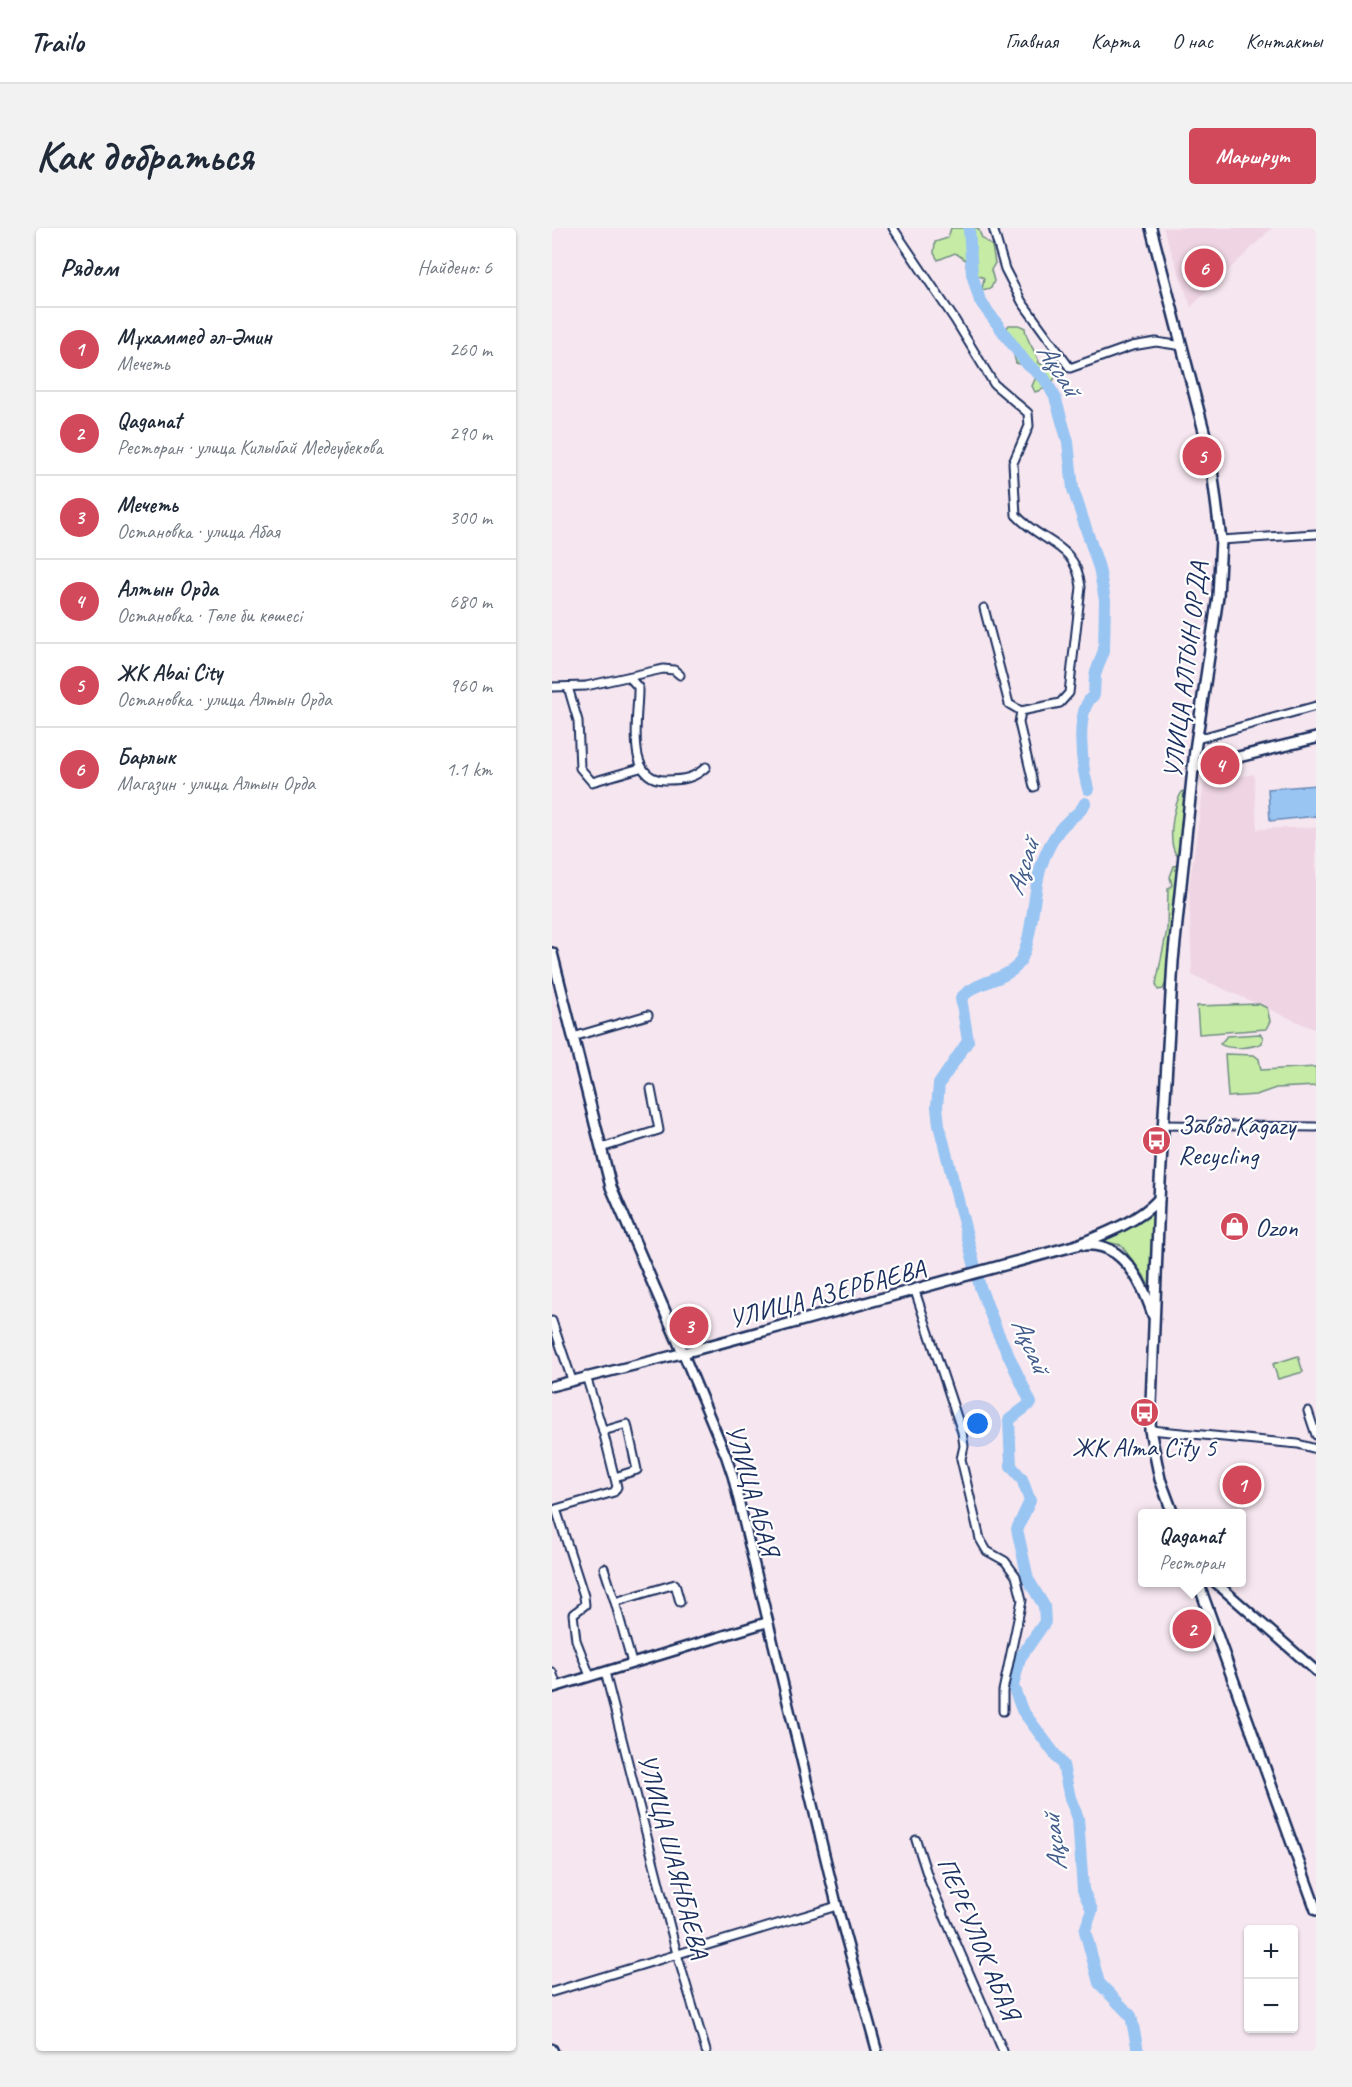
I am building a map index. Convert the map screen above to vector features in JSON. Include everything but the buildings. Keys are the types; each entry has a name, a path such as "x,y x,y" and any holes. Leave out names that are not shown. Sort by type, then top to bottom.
{"main road":[{"name":"УЛИЦА АЛТЫН ОРДА","path":"1151,228 1210,454 1221,540 1218,596 1193,768 1173,961 1159,1199 1155,1321 1151,1353 1150,1430 1160,1479 1171,1509"},
{"path":"1193,768 1316,738"},
{"name":"УЛИЦА АБАЯ","path":"553,960 611,1187 682,1353"},
{"name":"УЛИЦА АЗЕРБАЕВА","path":"682,1353 1077,1245 1151,1208 1159,1199"},
{"name":"УЛИЦА АЗЕРБАЕВА","path":"1077,1245 1095,1244 1119,1254 1145,1291 1155,1321"},
{"path":"1200,1587 1316,1910"}],"street":[{"path":"893,228 955,320 994,384 1028,413 1029,426 1013,463 1016,515 1041,536 1068,552 1079,574 1081,587 1069,693 1060,703 1021,711 1009,704 984,608"},
{"path":"993,228 1001,261 1022,302 1071,368 1132,346 1156,342 1183,346"},
{"path":"1221,540 1316,534"},
{"path":"552,687 568,687 663,669 674,670 680,675"},
{"path":"629,677 638,687 635,729 640,768 646,775 663,780 698,775 705,767"},
{"path":"568,687 578,721 580,768 592,782 640,768"},
{"path":"1197,739 1316,706"},
{"path":"1021,711 1019,723 1034,787"},
{"path":"573,1037 648,1015"},
{"path":"601,1148 659,1130 651,1089"},
{"path":"1163,1125 1316,1127"},
{"path":"915,1291 962,1432 964,1446 961,1459 980,1539 987,1551 1005,1561 1016,1576 1022,1600 1003,1691 1003,1711"},
{"path":"552,1321 572,1380"},
{"name":"УЛИЦА АЗЕРБАЕВА","path":"552,1386 682,1353"},
{"name":"УЛИЦА АБАЯ","path":"682,1353 726,1456 837,1906 877,2051"},
{"path":"586,1376 617,1488 614,1491 556,1509 584,1596 585,1605 573,1614 576,1640 590,1676"},
{"path":"1308,1411 1316,1435"},
{"path":"603,1431 627,1424 636,1470 615,1476"},
{"path":"1150,1430 1298,1444 1316,1449"},
{"path":"604,1568 632,1663"},
{"path":"615,1602 675,1584 680,1602"},
{"path":"1221,1587 1316,1671"},
{"path":"552,1672 554,1687 768,1622"},
{"name":"УЛИЦА ШАЯНБАЕВА","path":"605,1672 677,1954 706,2051"},
{"name":"ПЕРЕУЛОК АБАЯ","path":"916,1840 930,1882 1003,2051"},
{"path":"552,1992 837,1906"}],"shaded area":[{"path":"1163,228 1272,228 1191,307"},
{"path":"1254,774 1257,829 1316,827 1316,1030 1192,975 1189,888 1204,783"}],"green space":[{"path":"951,228 978,228 982,238 992,246 995,263 991,270 994,281 991,288 982,290 984,278 970,272 966,266 967,261 955,253 938,260 934,253 935,242 948,238"},
{"path":"1009,325 1019,325 1025,328 1027,338 1039,363 1046,367 1054,363 1058,365 1054,379 1044,389 1035,392 1032,386 1036,377 1025,365 1016,363 1012,348 1003,340 1003,333"},
{"path":"1183,791 1187,794 1186,806 1182,811 1180,858 1175,853 1173,845 1172,825 1176,805"},
{"path":"1178,865 1180,868 1167,981 1163,989 1158,990 1156,984 1167,930 1168,889 1172,885 1170,877 1174,866"},
{"path":"1259,1004 1267,1008 1270,1021 1266,1029 1199,1034 1197,1006"},
{"path":"1260,1034 1263,1037 1262,1043 1252,1046 1235,1048 1220,1044 1227,1036"},
{"path":"1225,1054 1254,1055 1259,1059 1261,1070 1316,1067 1316,1086 1276,1088 1256,1095 1228,1097"},
{"path":"1154,1212 1153,1297 1144,1276 1121,1245 1095,1240 1123,1230"},
{"path":"1298,1356 1303,1372 1278,1379 1273,1364"}],"water":[{"path":"1316,785 1316,816 1270,821 1268,789"}],"waterway":[{"name":"Ақсай","path":"969,228 972,274 980,301 1027,364 1044,378 1055,397 1068,442 1073,489 1099,568 1105,600 1104,650 1095,675 1094,695 1088,702 1084,713 1081,739 1088,789"},
{"name":"Ақсай","path":"1085,803 1058,832 1044,858 1026,948 1016,967 974,988 961,998 968,1041 939,1084 937,1107 939,1125 980,1287 997,1331 1031,1403 1009,1420 1011,1466 1022,1479 1030,1501 1017,1529 1028,1579 1044,1606 1045,1622 1020,1658 1013,1686 1022,1710 1063,1765 1070,1798 1078,1818 1083,1890 1092,1910 1085,1931 1099,1983 1131,2016 1138,2051"}],"place":[{"name":"Барлык","path":"1204,268"},
{"name":"ЖК Abai City","path":"1202,456"},
{"name":"Алтын Орда","path":"1220,765"},
{"name":"Завод Kagazy Recycling","path":"1157,1140"},
{"name":"Ozon","path":"1234,1227"},
{"name":"Мечеть","path":"689,1326"},
{"name":"ЖК Alma City 5","path":"1144,1413"},
{"name":"Мұхаммед әл-Әмин","path":"1242,1485"},
{"name":"Qaganat","path":"1192,1629"}]}
